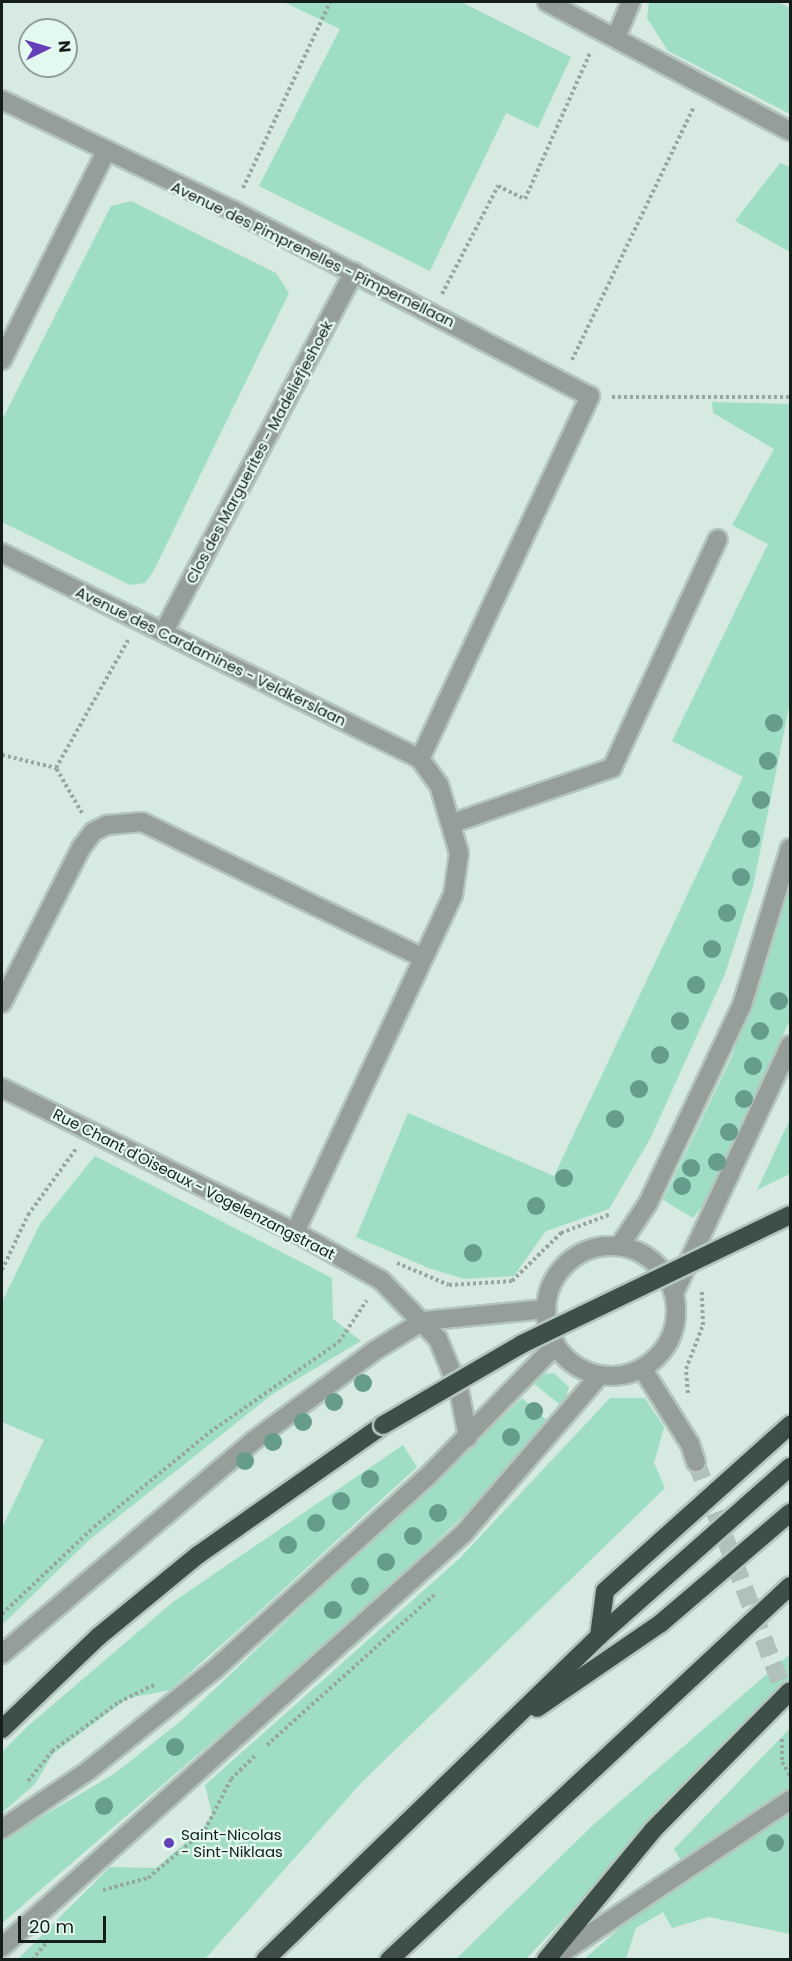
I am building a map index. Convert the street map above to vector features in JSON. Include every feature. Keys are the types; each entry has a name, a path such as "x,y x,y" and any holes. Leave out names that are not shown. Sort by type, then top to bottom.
{"highway":[{"path":"2,1729 168,1580 287,1488 461,1378 790,1215"},
{"path":"599,1636 605,1591 790,1425"},
{"path":"265,1959 599,1636 790,1467"},
{"path":"493,1737 661,1623 790,1513"},
{"path":"389,1959 790,1586"},
{"path":"546,1959 653,1830 790,1691"}],"street":[{"path":"547,2 609,32 790,131"},
{"path":"609,32 631,2"},
{"name":"Avenue des Pimprenelles - Pimpernellaan","path":"2,100 105,153 232,210 563,379 590,396"},
{"path":"2,360 105,153"},
{"name":"Clos des Marguerites - Madeliefjeshoek","path":"164,632 354,272"},
{"path":"295,1232 421,957 453,895 459,854 453,824 439,785 420,759 590,396"},
{"path":"453,824 612,768 718,539"},
{"name":"Avenue des Cardamines - Veldkerslaan","path":"2,553 420,759"},
{"path":"2,1003 93,832 142,822 421,957"},
{"path":"620,1245 648,1203 742,1005 790,848"},
{"path":"675,1293 657,1265 620,1245 577,1254 550,1288 546,1309 556,1345 583,1370 600,1375 642,1368 671,1336 675,1293 790,1045"},
{"name":"Rue Chant d'Oiseaux - Vogelenzangstraat","path":"2,1088 295,1232 381,1280 423,1321 449,1359 468,1437"},
{"path":"2,1654 252,1441 423,1321 546,1309"},
{"path":"2,1829 89,1770 214,1670 468,1437 556,1345"},
{"path":"642,1368 670,1410 696,1462"},
{"path":"2,1947 465,1533 600,1375"},
{"path":"551,1959 790,1800"}],"path":[{"path":"232,210 330,2"},
{"path":"432,312 498,186 525,199 609,32"},
{"path":"563,379 705,83"},
{"path":"590,396 790,397"},
{"path":"56,768 139,621"},
{"path":"2,755 56,768 93,832"},
{"path":"2,1270 28,1215 85,1130"},
{"path":"2,1614 94,1527 210,1431 339,1342 391,1263 400,1262 449,1285 512,1281 561,1233 617,1207"},
{"path":"670,1410 689,1398 684,1379 703,1325 702,1285"},
{"path":"97,1895 148,1878 204,1830 231,1779 444,1585"},
{"path":"23,1787 52,1751 119,1702 161,1683"},
{"path":"782,1740 785,1750 782,1762 790,1777"},
{"path":"32,1959 52,1938"}],"green space":[{"path":"284,2 461,2 571,57 538,128 506,113 430,271 259,186 340,29"},
{"path":"649,2 778,2 790,8 790,114 668,51 647,18"},
{"path":"780,163 790,167 790,252 735,221"},
{"path":"131,201 276,273 289,293 153,572 145,583 130,585 2,522 2,420 111,206"},
{"path":"712,402 790,404 789,707 753,887 725,974 650,1139 609,1209 546,1231 514,1276 465,1279 431,1269 356,1237 408,1113 554,1176 743,777 672,741 768,544 732,525 774,449 713,413"},
{"path":"790,886 790,1020 710,1196 693,1218 663,1200 732,1056"},
{"path":"790,1119 790,1174 757,1190"},
{"path":"95,1156 332,1278 333,1319 361,1341 274,1393 89,1540 2,1625 2,1528 44,1440 2,1422 2,1302 40,1224"},
{"path":"554,1373 569,1387 563,1407 534,1384 543,1374"},
{"path":"522,1398 550,1423 486,1494 352,1622 2,1923 2,1840 114,1774 182,1720"},
{"path":"610,1398 645,1398 664,1427 654,1463 665,1488 362,1782 205,1959 18,1959 110,1867 156,1868 204,1827 212,1814 205,1785 459,1559"},
{"path":"403,1445 417,1467 170,1690 128,1698 53,1754 35,1784 2,1813 2,1752 29,1725 173,1602"},
{"path":"790,1654 790,1678 526,1959 455,1960 592,1826"},
{"path":"790,1728 790,1934 709,1917 672,1928 663,1912 636,1928 626,1959 583,1960 627,1922 692,1879 674,1849"}],"tunnel":[{"path":"696,1462 790,1708"}],"place":[{"name":"Saint-Nicolas - Sint-Niklaas","path":"169,1843"}]}
